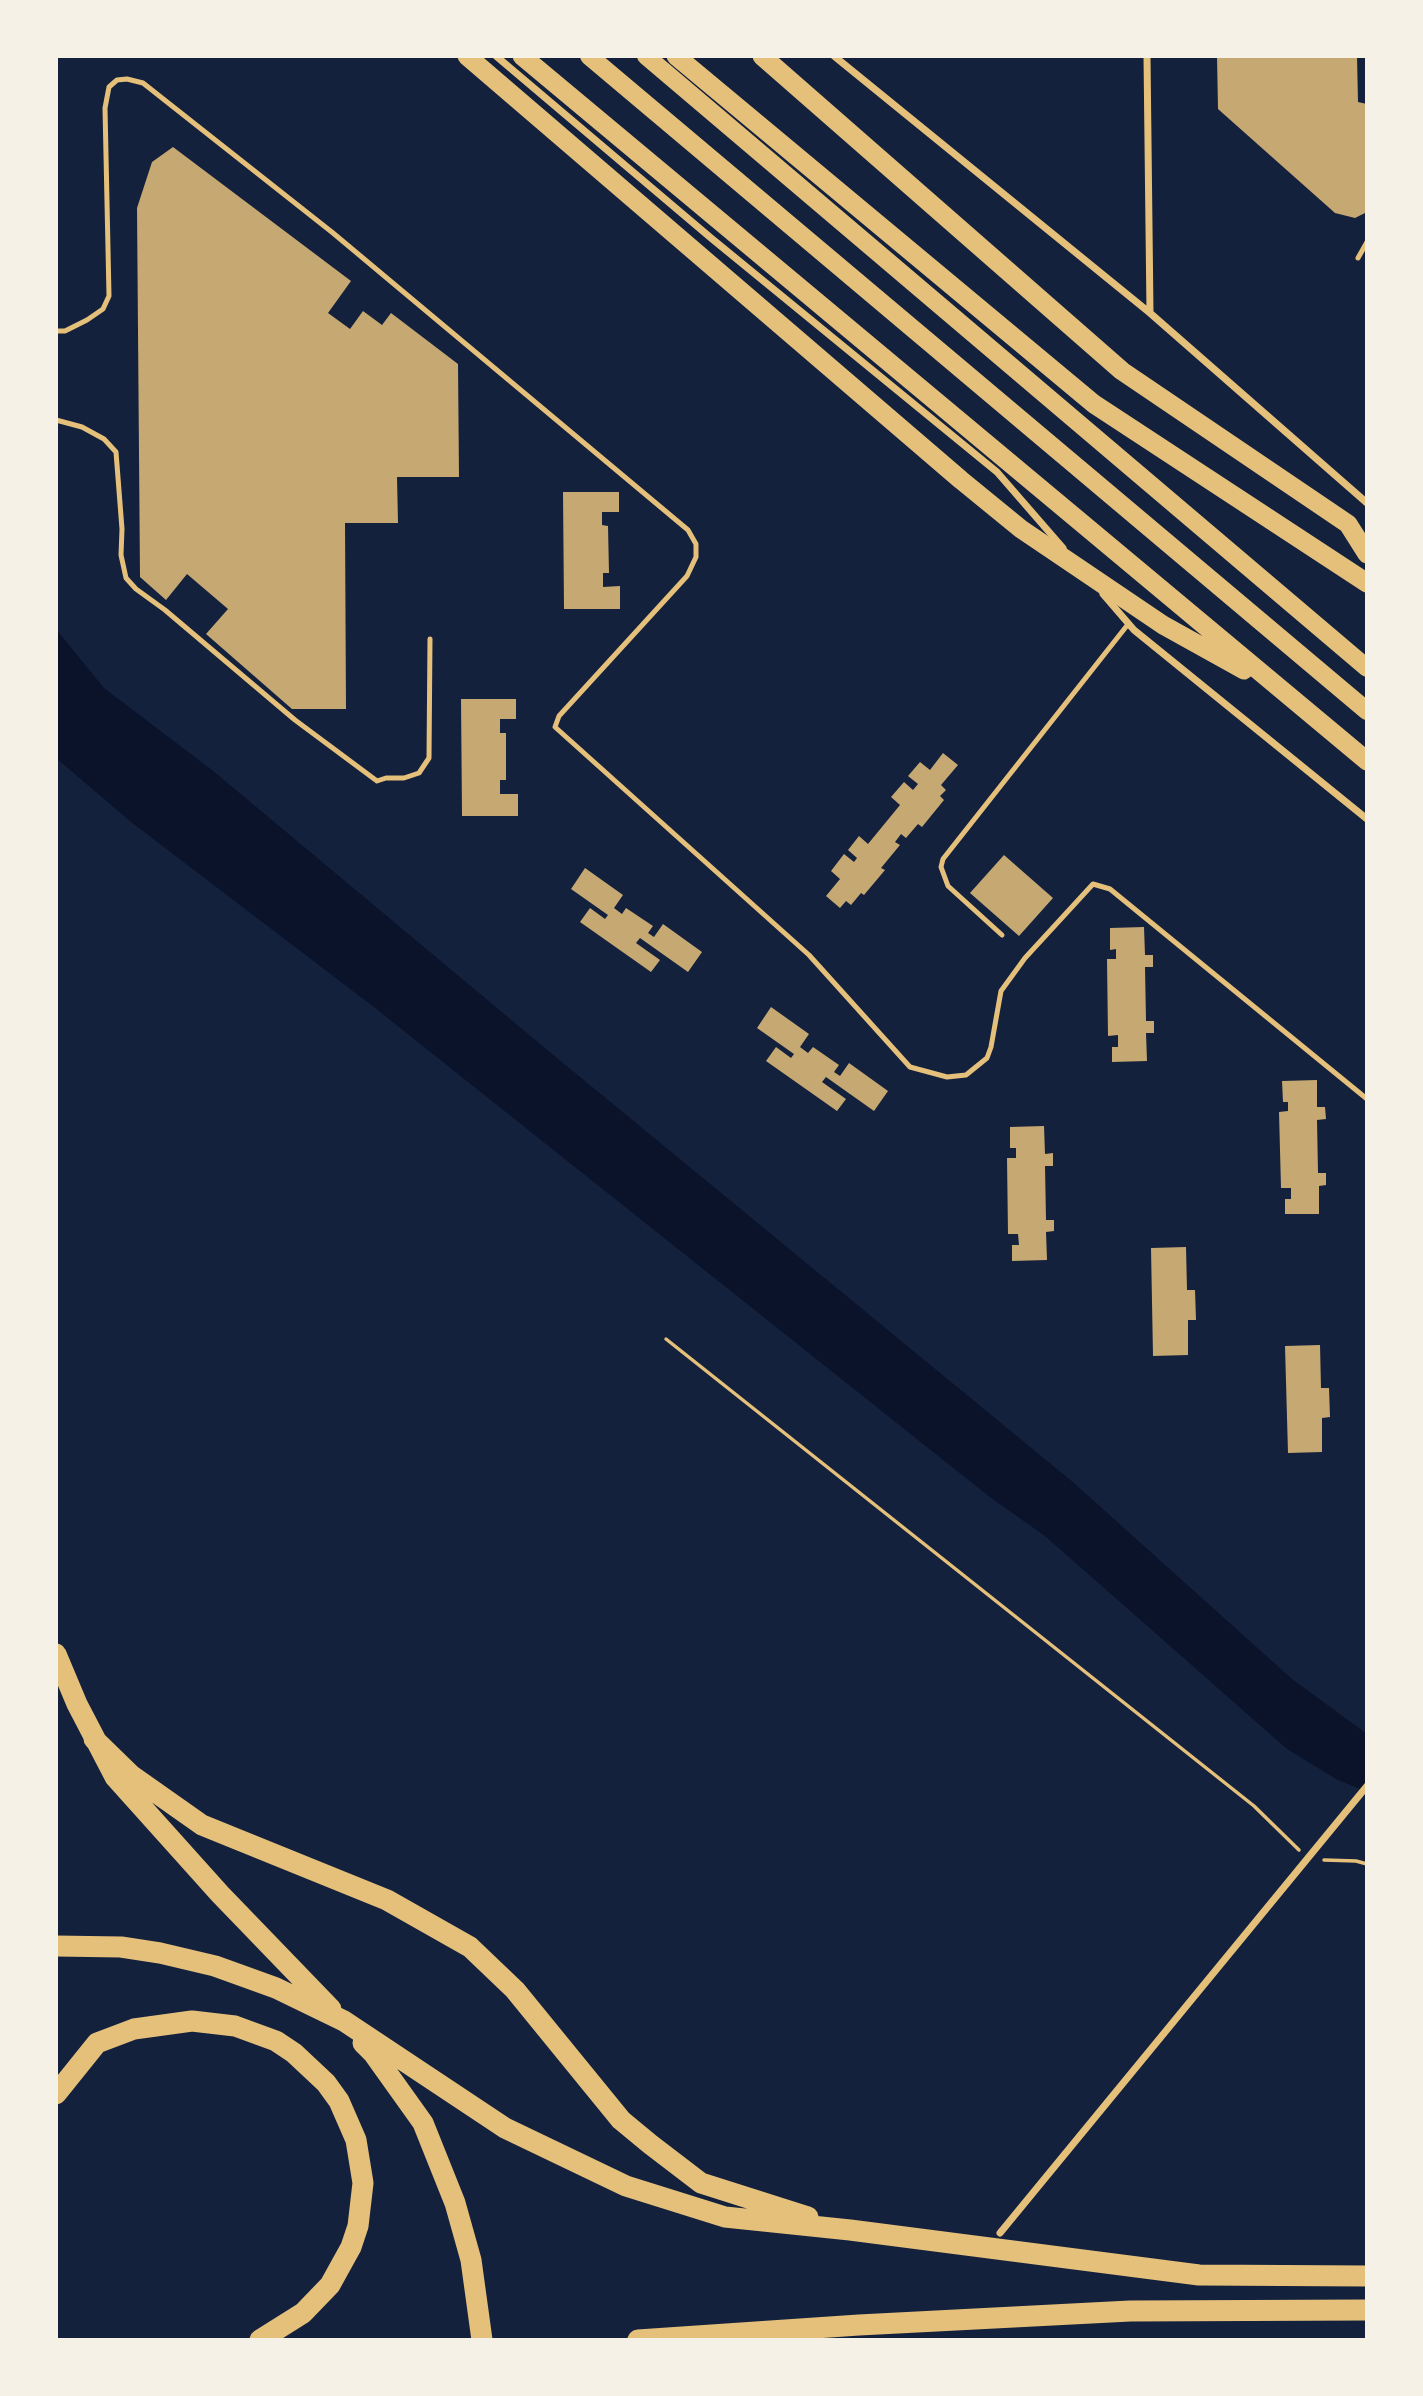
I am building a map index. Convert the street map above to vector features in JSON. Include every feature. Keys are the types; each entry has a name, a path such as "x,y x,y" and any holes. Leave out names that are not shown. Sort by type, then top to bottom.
{"highway":[{"path":"467,56 1021,529 1163,625 1283,691"},
{"path":"522,56 1367,761"},
{"path":"676,56 1094,404 1367,583"},
{"path":"762,56 1122,371 1348,524 1367,554"},
{"path":"56,1654 94,1739 116,1777 220,1894 373,2053 423,2123 455,2203 471,2260 482,2340"},
{"path":"94,1739 131,1775 202,1825 387,1900 470,1947 515,1990 621,2120 701,2183 850,2230"},
{"path":"56,1946 121,1947 160,1953 215,1966 276,1988 344,2021 505,2128 625,2186 725,2217 850,2230 1199,2275 1366,2277"},
{"path":"56,2094 97,2043 134,2029 191,2021 235,2026 266,2036 294,2053 326,2083 339,2101 356,2140 363,2183 358,2226 351,2247 330,2285 303,2313 260,2340"},
{"path":"644,2339 1130,2311 1367,2310"}],"main road":[{"path":"589,56 1367,711"},
{"path":"646,56 1367,668"}],"street":[{"path":"496,56 721,246 997,472 1129,624 1367,819"},
{"path":"834,56 1150,313 1367,503"},
{"path":"1147,56 1150,313"},
{"path":"1000,2233 1367,1786"}],"lane":[{"path":"56,331 65,331 87,320 103,309 109,296 105,108 109,87 117,80 127,79 143,83 333,233 688,530 696,544 696,557 687,576 558,716 555,727 809,955 910,1066 947,1077 966,1075 987,1058 1001,991 1025,957 1093,884 1110,889 1367,1099"},
{"path":"1358,258 1367,242"},
{"path":"56,420 82,427 104,439 116,452 122,529 121,555 126,578 295,720 377,780 404,778 419,773 429,758 430,639"},
{"path":"1002,935 948,886 941,867 943,859 1129,624"}],"path":[{"path":"666,1339 1254,1806 1308,1859 1367,1864"}],"water":[{"path":"56,629 104,688 212,770 1074,1483 1292,1679 1367,1734 1367,1792 1336,1779 1287,1749 1045,1536 991,1498 375,1008 131,822 56,758"}],"building":[{"path":"1217,56 1357,56 1358,102 1367,104 1365,213 1355,218 1335,213 1218,109"},
{"path":"173,147 351,281 328,313 350,329 363,311 382,325 391,313 458,364 459,477 397,477 398,523 345,523 346,709 292,709 206,634 228,609 187,574 166,600 140,577 137,208 152,162"},
{"path":"563,492 619,492 619,512 602,512 602,525 608,526 609,573 603,573 603,587 620,586 620,609 564,609"},
{"path":"461,699 516,699 516,719 500,719 500,733 506,733 506,780 500,780 500,794 518,794 518,816 462,816"},
{"path":"943,753 958,765 941,785 946,790 940,796 944,800 922,827 918,824 906,838 901,834 895,842 900,845 881,868 885,870 864,895 861,893 851,905 846,901 840,908 826,896 840,879 831,871 844,854 854,862 857,858 848,850 859,836 868,844 900,805 891,797 904,782 913,790 918,784 908,776 920,762 930,770"},
{"path":"1004,855 1053,898 1019,936 970,893"},
{"path":"585,868 623,895 614,908 622,914 626,908 653,926 648,933 654,937 663,924 702,952 688,972 640,938 636,943 660,960 651,972 580,922 590,908 605,919 608,915 571,889"},
{"path":"1144,927 1145,955 1153,955 1153,967 1145,967 1146,1021 1154,1021 1154,1033 1146,1033 1147,1061 1112,1062 1112,1047 1118,1047 1118,1035 1108,1036 1107,959 1116,959 1116,949 1110,950 1110,928"},
{"path":"771,1007 809,1034 800,1047 808,1053 813,1047 839,1065 834,1072 840,1076 849,1063 888,1091 874,1111 826,1077 822,1082 846,1099 837,1111 766,1061 776,1047 791,1058 794,1054 757,1028"},
{"path":"1317,1080 1317,1107 1325,1107 1326,1119 1317,1120 1318,1173 1326,1173 1326,1185 1319,1186 1319,1214 1285,1214 1285,1199 1291,1199 1291,1188 1281,1188 1279,1112 1288,1111 1288,1102 1283,1102 1282,1081"},
{"path":"1044,1126 1045,1154 1053,1153 1053,1166 1045,1166 1046,1220 1054,1220 1054,1231 1046,1232 1047,1260 1012,1261 1012,1245 1019,1245 1018,1234 1008,1234 1007,1158 1016,1158 1016,1148 1010,1148 1010,1127"},
{"path":"1186,1247 1187,1290 1195,1290 1196,1320 1188,1320 1188,1355 1153,1356 1151,1248"},
{"path":"1320,1345 1321,1388 1329,1388 1330,1417 1322,1418 1322,1452 1288,1453 1285,1346"}]}
